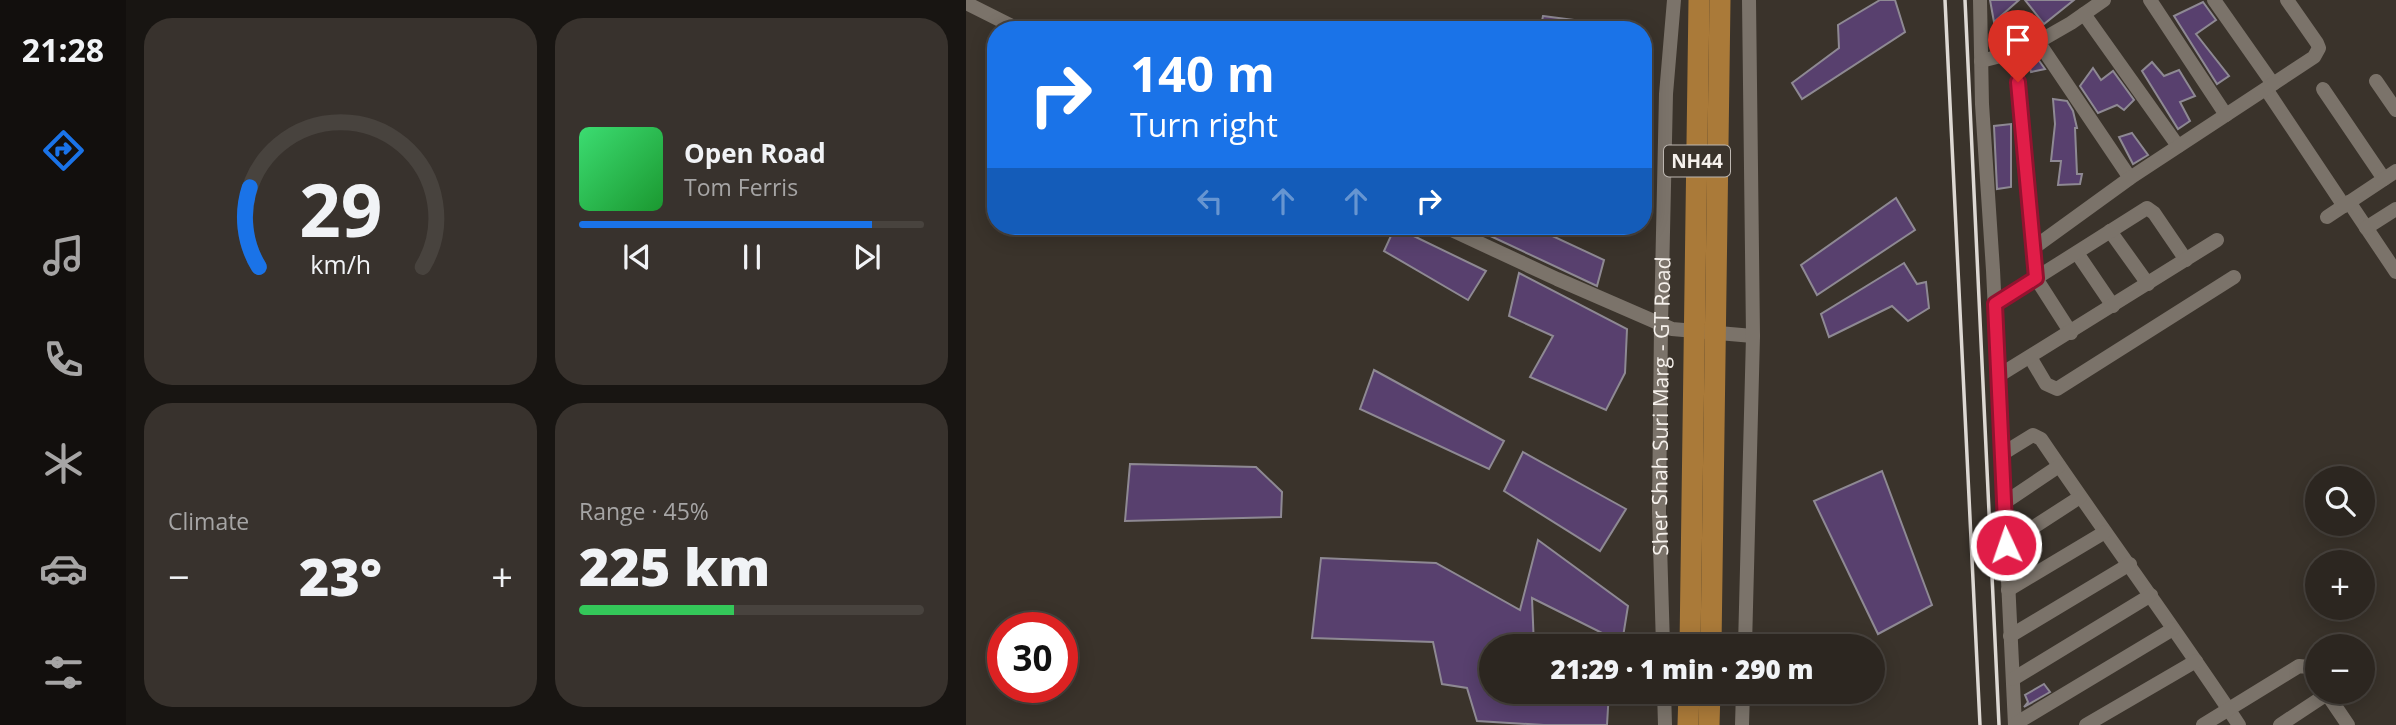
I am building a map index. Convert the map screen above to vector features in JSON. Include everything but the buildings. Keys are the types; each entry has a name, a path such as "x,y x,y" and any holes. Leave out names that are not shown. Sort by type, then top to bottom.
{"highway":[{"name":"Sher Shah Suri Marg - GT Road","path":"1699,0 1711,634"},
{"name":"Sher Shah Suri Marg - GT Road","path":"1691,634 1720,0"},
{"path":"1688,725 1689,704"},
{"path":"1709,725 1710,704"}],"street":[{"name":"Sher Shah Suri Marg - GT Road","path":"1663,634 1659,511 1665,94 1674,0"},
{"path":"1745,634 1753,336 1749,0"},
{"path":"1980,0 2015,724 2174,629"},
{"path":"1981,61 2016,54 2039,43 2104,0"},
{"path":"2150,0 2225,115"},
{"path":"2214,0 2347,204 2395,269"},
{"path":"2032,249 2130,178 2314,57 2319,48 2287,0"},
{"path":"966,3 1002,21"},
{"path":"2084,14 2178,146"},
{"path":"2039,43 2130,178"},
{"path":"2016,54 2036,278 2071,332"},
{"path":"2376,81 2396,110"},
{"path":"2323,89 2390,175 2327,217"},
{"path":"1995,304 2141,211 2151,209 2186,260"},
{"path":"2366,228 2396,209"},
{"path":"2110,231 2148,284"},
{"path":"1463,235 1661,325 1684,332 1753,336"},
{"path":"1998,376 2217,240"},
{"path":"2077,253 2113,306"},
{"path":"2030,357 2046,384 2057,389 2234,277"},
{"path":"2002,454 2037,436 2130,564 2239,725"},
{"path":"2004,503 2059,466"},
{"path":"2006,545 2080,498"},
{"path":"2008,590 2105,532"},
{"path":"2010,636 2130,564"},
{"path":"2013,679 2151,595"},
{"path":"2086,725 2196,661"},
{"path":"2203,725 2299,666 2305,667"},
{"path":"1664,704 1665,725"},
{"path":"1742,725 1743,704"},
{"path":"2280,725 2310,704"},
{"path":"2334,704 2348,725"}],"railway":[{"path":"1945,0 1980,725"},
{"path":"1965,0 1999,725"}],"route":[{"path":"2006,545 1995,304 2036,278 2018,82"}]}
